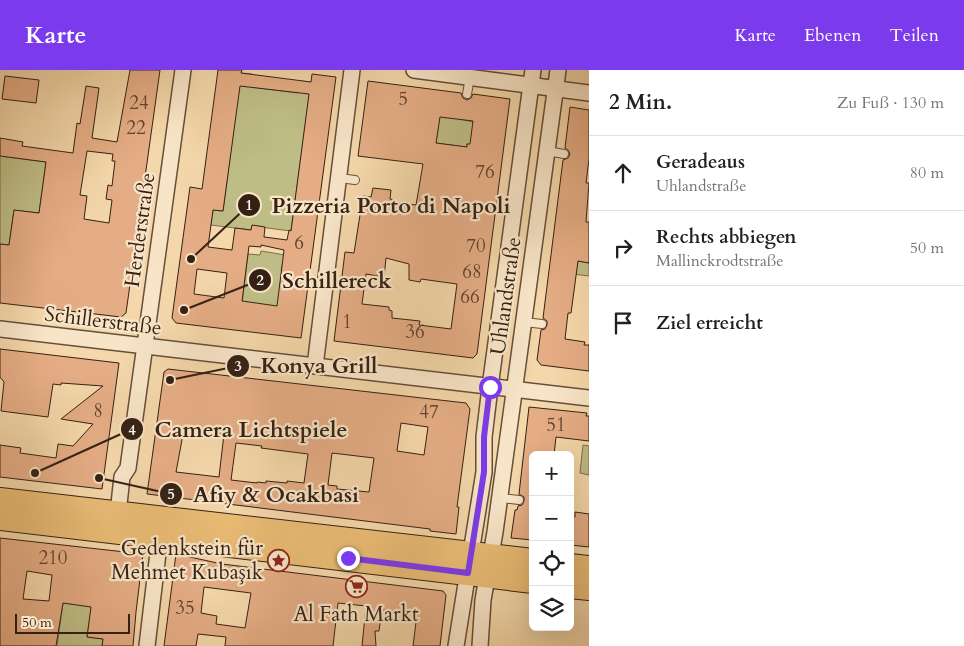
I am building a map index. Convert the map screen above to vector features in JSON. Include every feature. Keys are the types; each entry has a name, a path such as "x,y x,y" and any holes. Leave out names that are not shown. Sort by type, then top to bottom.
{"main road":[{"path":"0,500 118,513 480,565 529,580"},
{"path":"0,518 160,536 480,565 529,561"},
{"path":"574,566 589,568"},
{"path":"574,586 589,588"}],"street":[{"name":"Herderstraße","path":"118,513 122,477 128,468 183,70"},
{"path":"315,366 352,70"},
{"path":"414,70 589,93"},
{"name":"Uhlandstraße","path":"480,646 480,565 484,437 533,70"},
{"name":"Uhlandstraße","path":"456,646 500,498 558,70"},
{"name":"Schillerstraße","path":"0,330 589,398"},
{"path":"147,646 160,536"}],"lane":[{"path":"468,94 470,77"},
{"path":"547,151 564,154"},
{"path":"339,178 355,180"},
{"path":"524,322 542,324"},
{"path":"500,498 518,500"}],"shaded area":[{"path":"241,73 252,74 251,87 298,93 300,81 311,82 291,231 252,226 251,230 211,225 213,210 223,211"},
{"path":"440,115 473,122 478,146 467,144 467,147 436,143"},
{"path":"0,156 46,162 39,213 14,210 9,245 0,244"},
{"path":"261,251 285,255 281,270 283,271 285,313 242,304 248,254 260,255"},
{"path":"578,261 589,263 589,276 573,274"},
{"path":"583,445 589,446 589,475 580,473"},
{"path":"63,603 110,608 90,617 87,637 103,639 102,646 57,646"}],"building":[{"path":"130,70 160,70 126,313 121,317 0,303 0,244 9,245 14,210 39,213 46,162 0,156 0,138 23,142 22,146 73,153 77,123 80,124 86,86 99,88 92,138 117,142","holes":["87,151 113,154 112,161 115,161 112,186 108,185 106,199 112,200 109,223 84,219 87,196 80,195"]},
{"path":"218,70 242,70 241,73 311,82 312,74 336,77 301,338 176,323 172,318 190,187 202,189","holes":["240,86 309,94 291,231 289,230 287,240 264,237 265,227 252,225 251,230 235,228 232,250 208,247 213,210 223,211","261,245 284,250 277,306 242,301 249,246 261,247","197,269 227,273 224,298 194,294"]},
{"path":"5,76 39,80 36,103 2,99"},
{"path":"368,81 461,93 463,98 467,100 473,94 510,99 477,354 473,358 334,341 345,252 354,253 363,196 371,197 373,188 391,190 390,199 394,200 394,202 416,205 423,164 358,156","holes":["440,117 473,121 470,144 467,144 467,147 436,143","386,258 409,264 409,280 420,282 421,279 457,284 451,329 419,325 420,321 392,318 392,311 389,310 389,307 362,304 366,274 384,277"]},
{"path":"570,107 589,110 589,159 586,183 589,183 586,222 589,222 589,263 578,261 571,313 568,313 565,339 585,342 584,345 589,345 589,371 541,365 537,360 541,330 545,329 547,325 547,321 543,318 563,160 568,158 570,154 565,148"},
{"path":"0,349 119,363 102,489 0,477 0,445 21,448 20,453 56,458 58,444 73,446 93,424 61,419 103,386 53,384 48,417 1,411 4,382 0,377"},
{"path":"168,369 466,403 470,409 457,507 459,507 456,534 430,531 430,529 147,494 164,372","holes":["401,423 428,427 424,455 397,451","184,429 224,434 219,477 176,472","236,443 308,454 304,483 287,481 287,483 266,481 266,483 257,483 231,480","332,453 374,458 369,492 337,489 337,486 328,485"]},
{"path":"529,407 587,413 586,416 589,416 589,441 556,437 554,451 529,451 529,540 511,538 515,510 524,501 524,497 519,494"},
{"path":"575,512 589,514 589,547 574,545"},
{"path":"0,538 143,554 133,646 102,646 103,639 87,637 91,607 63,603 56,646 0,646","holes":["27,571 52,575 49,601 23,599"]},
{"path":"176,554 222,564 443,591 446,595 440,646 413,646 417,614 382,610 379,631 375,631 376,646 362,646 366,606 338,603 333,646 225,646 226,637 198,634 196,646 164,646","holes":["204,587 251,593 245,628 216,624 217,616 201,613"]}],"place":[{"name":"Pizzeria Porto di Napoli","path":"191,259"},
{"name":"Schillereck","path":"184,310"},
{"name":"Konya Grill","path":"170,380"},
{"name":"Camera Lichtspiele","path":"35,473"},
{"name":"Afiy & Ocakbasi","path":"99,478"},
{"name":"Gedenkstein für Mehmet Kubaşık","path":"279,560"},
{"name":"Al Fath Markt","path":"356,587"}],"route":[{"path":"348,558 468,573 484,472 484,437 490,387"}]}
